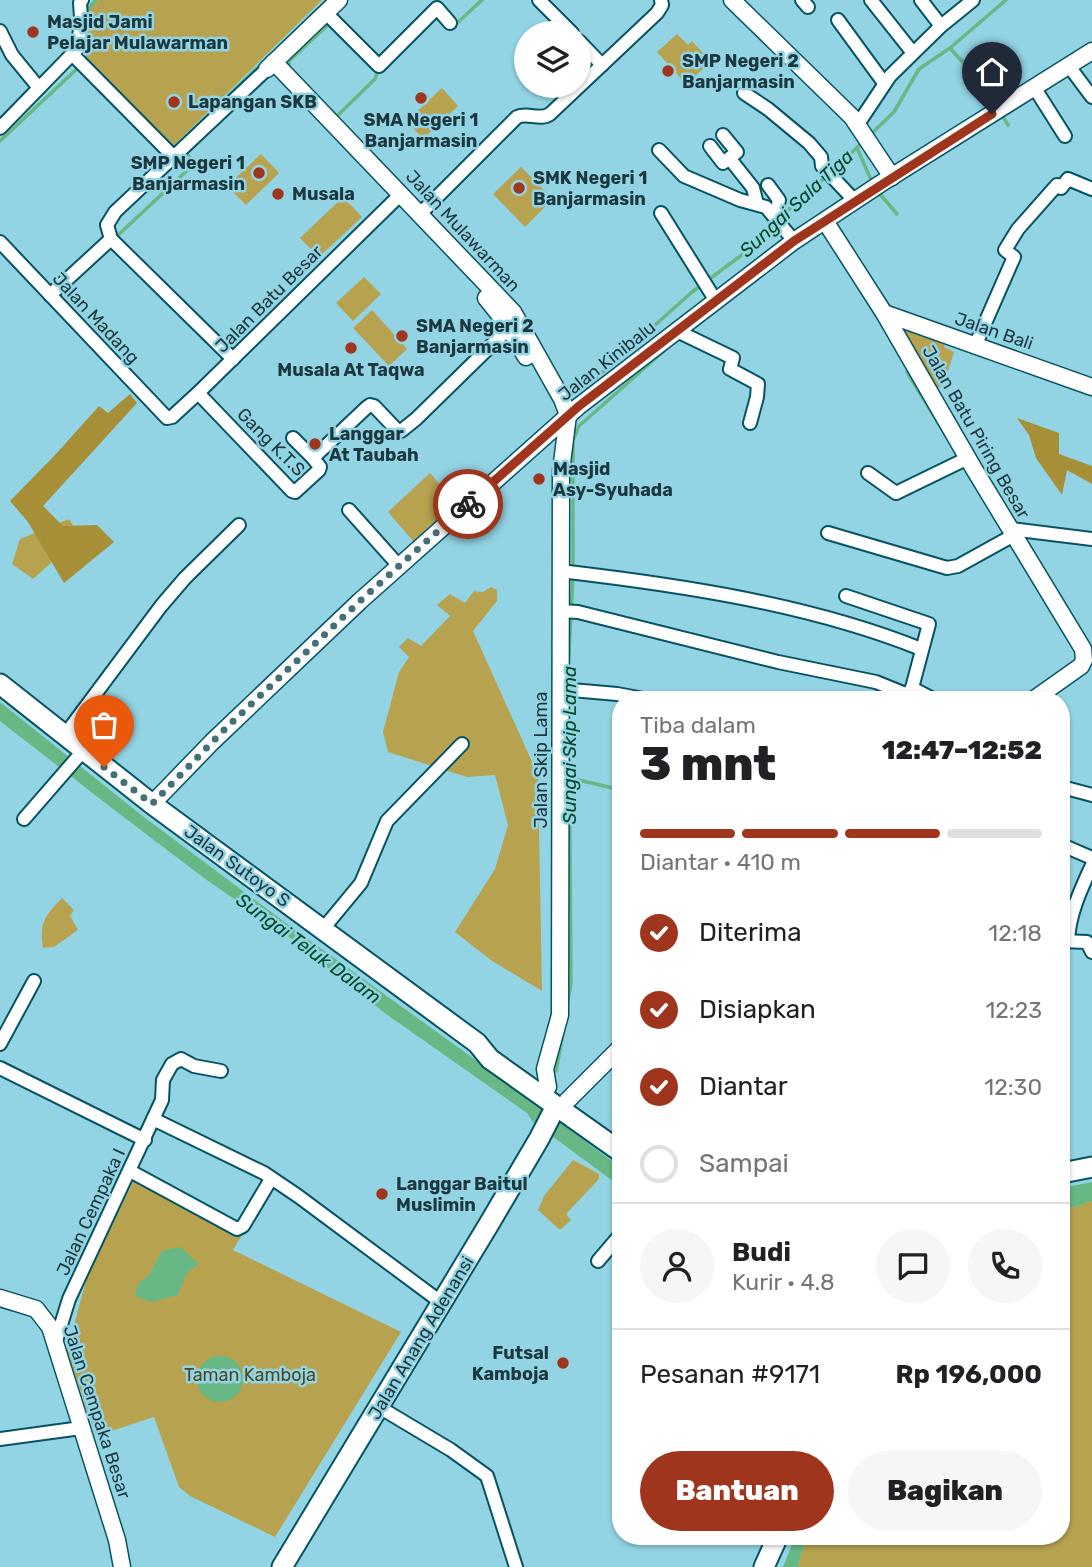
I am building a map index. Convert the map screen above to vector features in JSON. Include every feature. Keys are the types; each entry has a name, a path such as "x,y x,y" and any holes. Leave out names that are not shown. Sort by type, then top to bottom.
{"highway":[{"name":"Jalan Sutoyo S","path":"0,684 64,736 80,755 323,929 477,1043 491,1059 612,1146"},
{"name":"Jalan Sutoyo S","path":"477,1043 497,1049 548,1087"},
{"path":"548,1087 558,1107"},
{"name":"Jalan Sutoyo S","path":"558,1107 612,1136"},
{"name":"Jalan Anang Adenansi","path":"281,1564 379,1407 558,1107"},
{"path":"1070,1171 1092,1167"},
{"path":"764,1567 774,1545"}],"street":[{"path":"0,128 73,55 79,40 82,0"},
{"path":"233,359 111,239 107,225 109,219 339,0"},
{"path":"540,0 560,21"},
{"path":"420,214 517,117 526,114 547,116 657,13 662,5 661,0"},
{"path":"732,0 864,133 881,183"},
{"path":"871,0 913,53"},
{"path":"921,0 942,26"},
{"path":"864,133 884,83 913,53 973,0"},
{"path":"326,13 379,66 437,8 450,23"},
{"path":"838,20 884,83"},
{"path":"0,31 12,55 39,88"},
{"name":"Jalan Kinibalu","path":"152,804 212,742 399,566 565,423 586,401 677,331 713,295 881,183 1092,51"},
{"path":"591,54 602,65"},
{"path":"73,55 175,158"},
{"path":"1068,65 1092,97"},
{"name":"Jalan Mulawarman","path":"270,66 524,331 562,399 565,423"},
{"path":"1034,87 1065,136"},
{"path":"744,93 809,143 821,156 821,164 854,201"},
{"path":"710,146 723,163 730,159 737,150 723,135"},
{"path":"659,150 684,176 740,200 766,207 794,241"},
{"path":"730,159 753,188 757,204"},
{"path":"975,346 1014,257 1005,250 1018,229 1057,185 1061,188 1068,179 1092,189"},
{"path":"768,185 779,200 778,220"},
{"name":"Jalan Mulawarman","path":"397,197 420,214 501,307 509,328 565,423"},
{"name":"Jalan Batu Besar","path":"167,418 172,417 198,393 397,197"},
{"path":"661,213 713,295"},
{"name":"Jalan Batu Piring Besar","path":"825,221 884,313 961,461 1083,649 1084,660 1081,666 1046,691"},
{"path":"50,295 111,239"},
{"name":"Jalan Madang","path":"0,242 167,418"},
{"name":"Jalan Bali","path":"884,313 1054,371 1092,387"},
{"name":"Gang K.T.S","path":"198,393 292,491 297,491 319,470 320,467 313,458 366,408 374,406 401,431 509,328"},
{"path":"677,331 733,358 730,369 758,384 750,423"},
{"name":"Jalan Skip Lama","path":"548,1087 545,1069 560,1016 567,689 561,610 567,572 561,471 565,423"},
{"path":"293,438 313,458"},
{"path":"868,473 896,493 961,461"},
{"path":"349,510 399,566"},
{"path":"64,736 161,606 185,578 239,525"},
{"path":"828,533 947,568 958,566 1009,536 1092,539"},
{"path":"567,572 708,593 813,614 894,638 921,649"},
{"path":"846,596 928,623 910,691"},
{"path":"561,610 778,662 876,682 898,691"},
{"path":"912,688 918,691"},
{"path":"567,689 612,695"},
{"path":"323,929 361,883 387,821 462,744"},
{"path":"24,819 80,755"},
{"path":"1070,789 1092,795"},
{"path":"1070,848 1092,858"},
{"path":"1070,922 1092,865"},
{"path":"1070,941 1087,942 1092,952"},
{"path":"0,1044 34,981"},
{"path":"558,1107 612,1056"},
{"name":"Jalan Cempaka I","path":"56,1341 69,1299 162,1100 163,1080 172,1064 181,1059 194,1066 221,1072"},
{"path":"0,1068 145,1140"},
{"path":"153,1119 271,1179 298,1196 442,1303"},
{"path":"130,1171 237,1229 243,1226 271,1179"},
{"path":"598,1261 612,1245"},
{"name":"Jalan Cempaka Besar","path":"0,1298 36,1310 47,1321 56,1341 117,1540 122,1567"},
{"path":"379,1407 452,1450 487,1476 516,1567"},
{"path":"0,1439 81,1428"}],"green space":[{"name":"Lapangan SKB","path":"99,0 322,0 174,145 85,59 88,10"},
{"path":"677,34 688,45 692,41 711,62 686,84 657,52"},
{"path":"442,88 458,106 423,139 407,121"},
{"path":"261,154 279,173 246,205 227,186"},
{"path":"521,167 553,199 525,227 493,194"},
{"path":"343,197 362,217 319,257 300,238"},
{"path":"364,277 381,294 353,321 336,303"},
{"path":"372,310 407,349 389,366 353,328"},
{"path":"900,327 946,338 944,347 954,352 944,384 934,390"},
{"path":"430,473 456,503 413,541 388,512"},
{"path":"69,519 80,537 33,579 12,564 20,539"},
{"path":"491,587 497,590 497,601 473,631 538,775 542,991 492,961 455,932 495,869 508,825 495,775 467,777 388,752 383,732 399,672 409,657 399,647 408,638 421,646 450,616 437,605 450,594 465,603 474,591 483,592"},
{"path":"62,898 74,910 70,916 78,930 54,947 43,948 42,932 45,920"},
{"path":"573,1160 599,1174 599,1179 566,1214 571,1220 560,1230 538,1210 544,1196"},
{"name":"Taman Kamboja","path":"135,1178 243,1233 233,1250 401,1332 275,1537 190,1496 179,1487 154,1417 96,1436 67,1351 87,1277"},
{"path":"1092,1201 1092,1567 798,1567 806,1545 1070,1545 1070,1208"}],"shaded area":[{"path":"130,394 137,403 43,506 63,526 97,525 114,542 64,583 28,522 10,501 99,406 108,413"},
{"path":"1017,418 1059,433 1059,454 1092,466 1092,484 1067,470 1062,495 1036,458 1029,435"}],"water":[{"name":"Sungai Teluk Dalam","path":"0,702 140,814 612,1161 612,1180 533,1122 527,1113 386,1014 293,940 204,878 0,721"},
{"path":"1092,1182 1092,1201 1070,1208 1070,1186"},
{"path":"180,1247 199,1264 186,1274 178,1295 152,1302 135,1296 138,1284 149,1275 162,1251"},
{"path":"220,1356 236,1363 243,1379 236,1395 220,1402 204,1395 197,1379 204,1363"},
{"path":"792,1545 806,1545 798,1567 783,1567"}],"waterway":[{"path":"86,11 96,0"},
{"path":"182,141 327,0"},
{"path":"454,26 482,0"},
{"name":"Sungai Sala Tiga","path":"870,135 894,112 919,69 950,48 1006,0"},
{"path":"289,69 289,61 329,24"},
{"path":"950,48 988,90 997,105"},
{"path":"0,141 81,65"},
{"path":"336,117 375,79 378,70"},
{"path":"1002,115 1008,125"},
{"path":"159,134 174,148 177,146"},
{"name":"Sungai Sala Tiga","path":"832,171 862,143"},
{"path":"857,148 872,182"},
{"path":"114,239 195,163 183,150"},
{"path":"392,175 517,306"},
{"name":"Sungai Sala Tiga","path":"780,217 827,176"},
{"path":"878,192 897,214"},
{"name":"Sungai Sala Tiga","path":"564,388 572,394 587,386 692,292 743,254 774,222"},
{"name":"Sungai Skip Lama","path":"573,568 573,440 579,426 665,350"},
{"path":"907,372 945,434"},
{"name":"Sungai Skip Lama","path":"568,673 573,576"},
{"name":"Sungai Skip Lama","path":"567,1005 571,984 569,691"},
{"path":"570,778 612,788"},
{"name":"Sungai Skip Lama","path":"556,1071 563,1034"}],"way so far":[{"path":"104,767 152,804 226,728 360,601 468,504"}],"place":[{"name":"Masjid Jami Pelajar Mulawarman","path":"33,32"},
{"name":"SMP Negeri 2 Banjarmasin","path":"668,71"},
{"name":"SMA Negeri 1 Banjarmasin","path":"421,98"},
{"name":"Lapangan SKB","path":"174,102"},
{"name":"SMP Negeri 1 Banjarmasin","path":"259,173"},
{"name":"SMK Negeri 1 Banjarmasin","path":"519,188"},
{"name":"Musala","path":"278,194"},
{"name":"SMA Negeri 2 Banjarmasin","path":"402,336"},
{"name":"Musala At Taqwa","path":"351,348"},
{"name":"Langgar At Taubah","path":"315,444"},
{"name":"Masjid Asy-Syuhada","path":"539,479"},
{"name":"Langgar Baitul Muslimin","path":"382,1194"},
{"name":"Futsal Kamboja","path":"563,1363"}],"route":[{"path":"468,504 579,406 794,241 992,114"}]}
